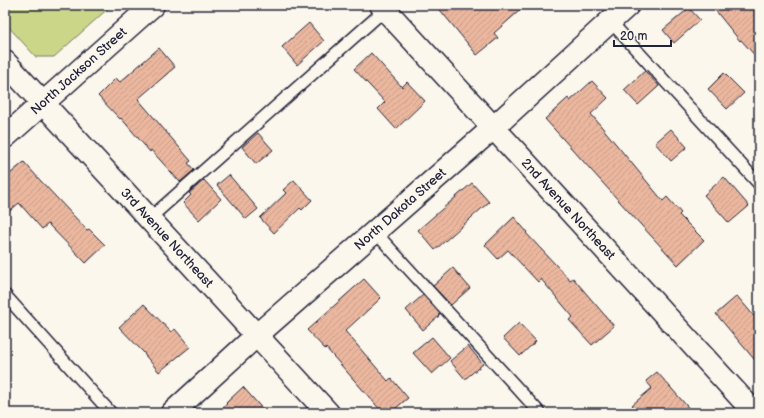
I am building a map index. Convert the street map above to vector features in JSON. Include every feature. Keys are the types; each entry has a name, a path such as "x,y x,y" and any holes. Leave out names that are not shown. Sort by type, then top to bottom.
{"street":[{"name":"North Jackson Street","path":"5,136 153,5"},
{"name":"North Dakota Street","path":"172,413 257,335 493,128 628,5"},
{"name":"2nd Avenue Northeast","path":"386,6 493,128 755,413"},
{"name":"3rd Avenue Northeast","path":"5,62 328,413"}],"lane":[{"path":"150,219 386,6"},
{"path":"610,21 759,184"},
{"path":"375,232 540,413"},
{"path":"5,295 111,413"}],"green space":[{"path":"5,5 112,5 54,57 36,57 5,23"}],"building":[{"path":"436,5 526,5 494,33 498,38 477,55"},
{"path":"711,5 750,5 759,16 759,60 741,40 740,41"},
{"path":"689,8 700,20 674,43 663,30"},
{"path":"309,23 324,41 297,65 282,47"},
{"path":"159,48 175,67 138,99 191,161 188,163 194,170 180,182 151,150 150,152 121,118 120,119 98,96 116,78 120,82"},
{"path":"371,53 402,87 407,82 425,101 396,129 378,109 385,102 354,69"},
{"path":"645,71 659,86 638,105 624,90"},
{"path":"724,73 744,93 727,109 708,89"},
{"path":"592,81 608,98 591,114 663,201 667,197 681,213 679,215 704,240 678,265 545,119 568,98 570,101"},
{"path":"671,129 687,147 671,161 655,143"},
{"path":"258,133 273,150 256,164 242,147"},
{"path":"24,162 87,230 89,229 105,245 86,263 48,224 42,229 19,203 5,215 5,178"},
{"path":"229,175 258,209 246,219 217,185"},
{"path":"724,177 749,206 729,223 704,195"},
{"path":"204,180 221,199 199,220 183,203 191,195 189,193"},
{"path":"294,180 312,200 302,210 300,208 274,233 260,218 286,193 283,190"},
{"path":"472,183 489,202 435,250 418,230"},
{"path":"514,217 527,232 526,233 570,280 573,278 614,326 592,345 569,320 573,317 541,279 538,282 508,250 498,259 485,245"},
{"path":"453,268 470,288 451,305 433,286"},
{"path":"364,279 381,298 345,331 388,381 391,378 408,398 390,413 383,413 326,348 325,349 307,330"},
{"path":"423,295 440,314 423,330 406,310"},
{"path":"737,296 759,322 759,365 716,314"},
{"path":"144,304 171,332 175,329 190,347 159,372 145,354 119,327"},
{"path":"519,323 536,341 520,356 503,338"},
{"path":"432,337 450,358 432,374 413,353"},
{"path":"468,346 483,364 465,379 450,361"},
{"path":"657,372 693,413 639,413 632,405 652,388 646,381"},
{"path":"243,387 266,413 217,413 227,404 226,403"}]}
